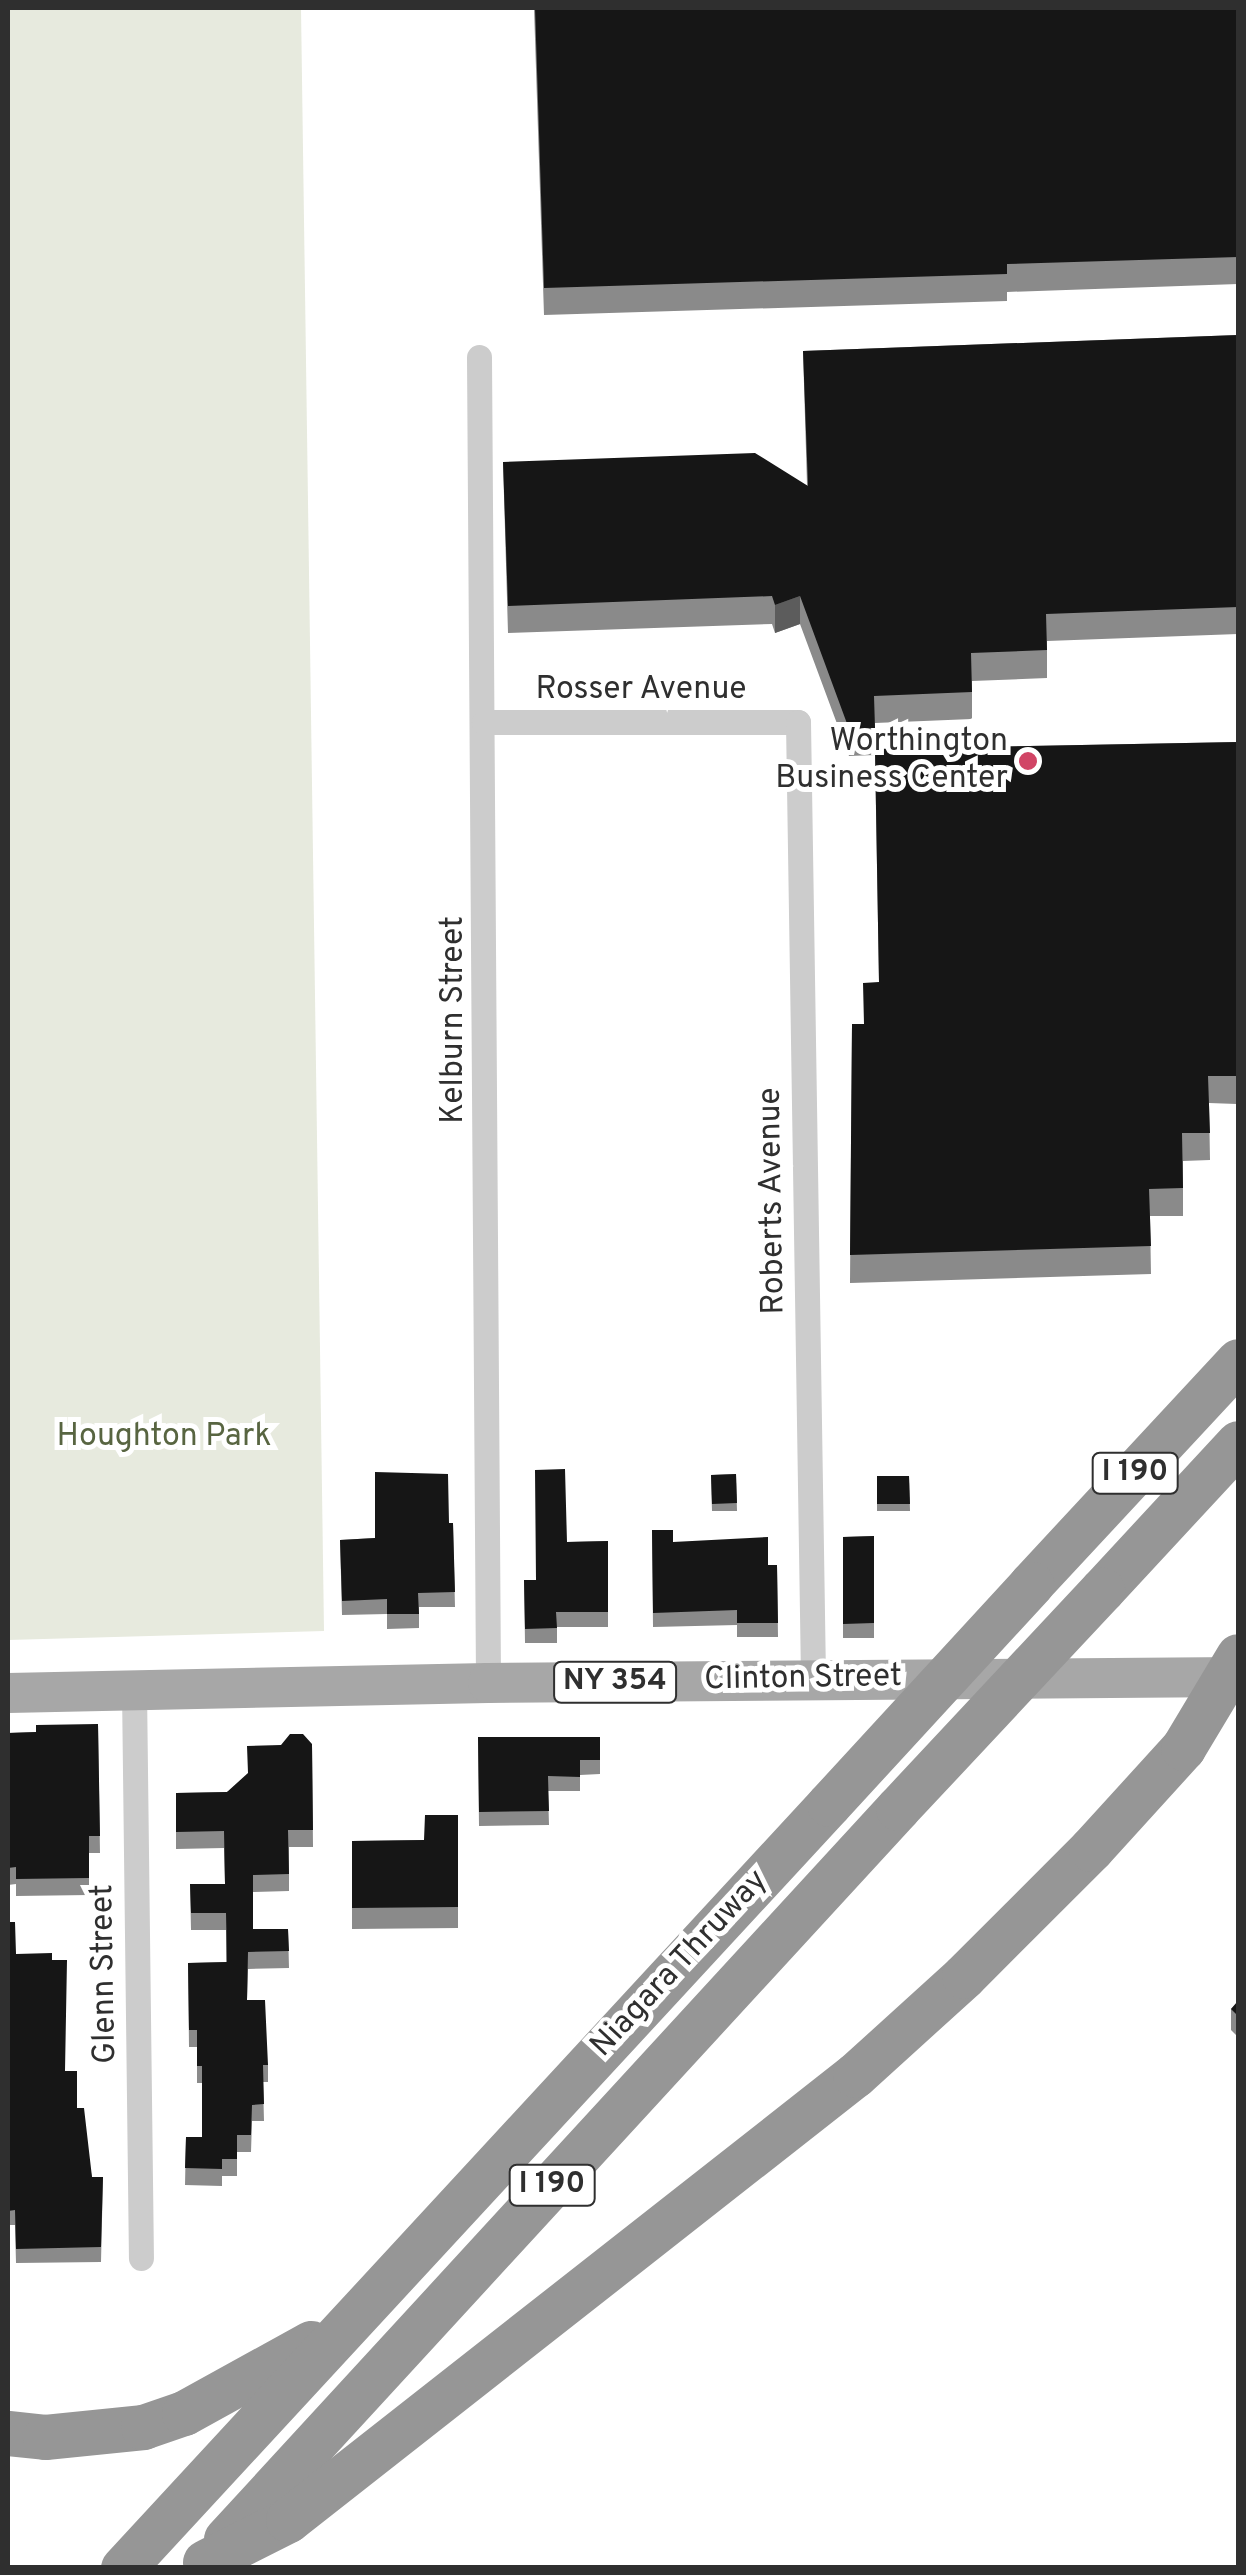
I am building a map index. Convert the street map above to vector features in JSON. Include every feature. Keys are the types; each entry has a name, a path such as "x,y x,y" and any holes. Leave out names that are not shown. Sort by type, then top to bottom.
{"highway":[{"name":"Niagara Thruway","path":"123,2568 1238,1361"},
{"name":"Niagara Thruway","path":"202,2565 1238,1443"},
{"path":"202,2565 288,2520 855,2075 964,1976 1092,1848 1182,1748 1233,1670"},
{"path":"8,2433 44,2437 143,2427 212,2399 347,2322"}],"main road":[{"name":"Clinton Street","path":"8,1693 1233,1670"}],"street":[{"name":"Kelburn Street","path":"479,357 488,1683"},
{"name":"Rosser Avenue","path":"484,722 798,722"},
{"name":"Roberts Avenue","path":"798,722 813,1679"},
{"name":"Glenn Street","path":"134,1690 142,2258"}],"green space":[{"name":"Houghton Park","path":"8,8 301,8 324,1631 8,1640"}],"building":[{"path":"535,8 1238,8 1238,257 1007,264 1007,274 544,288"},
{"path":"1238,335 1238,607 1046,614 1047,650 971,653 972,692 874,696 875,728 849,729 800,596 775,605 772,596 508,606 503,462 755,453 808,486 803,351"},
{"path":"1238,742 1237,1076 1208,1076 1210,1133 1182,1133 1183,1188 1149,1189 1151,1246 850,1255 852,1024 864,1024 863,983 879,982 875,749"},
{"path":"565,1469 567,1542 608,1541 608,1612 556,1612 557,1628 525,1629 524,1580 536,1580 535,1470"},
{"path":"375,1472 448,1474 455,1592 418,1593 419,1614 387,1614 387,1599 342,1601 340,1540 375,1538"},
{"path":"736,1474 737,1503 712,1504 711,1475"},
{"path":"877,1476 909,1476 910,1504 877,1504"},
{"path":"652,1530 673,1530 673,1542 768,1537 768,1565 777,1565 778,1623 737,1623 737,1610 653,1613"},
{"path":"874,1536 874,1623 843,1624 843,1537"},
{"path":"98,1724 100,1836 89,1836 89,1878 16,1879 16,1867 8,1868 8,1733 36,1732 36,1725"},
{"path":"290,1734 303,1734 312,1744 313,1830 288,1830 289,1874 253,1875 253,1929 288,1929 289,1951 248,1952 247,2000 265,2000 268,2065 263,2065 264,2104 252,2105 251,2135 237,2135 237,2159 222,2159 222,2169 185,2168 186,2137 202,2137 202,2066 197,2066 197,2030 189,2030 188,1963 227,1962 226,1913 191,1913 190,1884 225,1884 224,1831 176,1832 176,1793 227,1792 248,1773 247,1746 281,1745"},
{"path":"478,1737 600,1737 600,1760 580,1760 580,1777 548,1776 549,1811 479,1812"},
{"path":"425,1815 458,1815 458,1907 352,1908 352,1841 424,1840"},
{"path":"8,1922 15,1922 16,1954 52,1953 52,1960 67,1960 65,2071 77,2071 77,2108 84,2108 92,2177 103,2177 101,2247 16,2249 15,2210 8,2211"}],"place":[{"name":"Worthington Business Center","path":"1028,761"}]}
